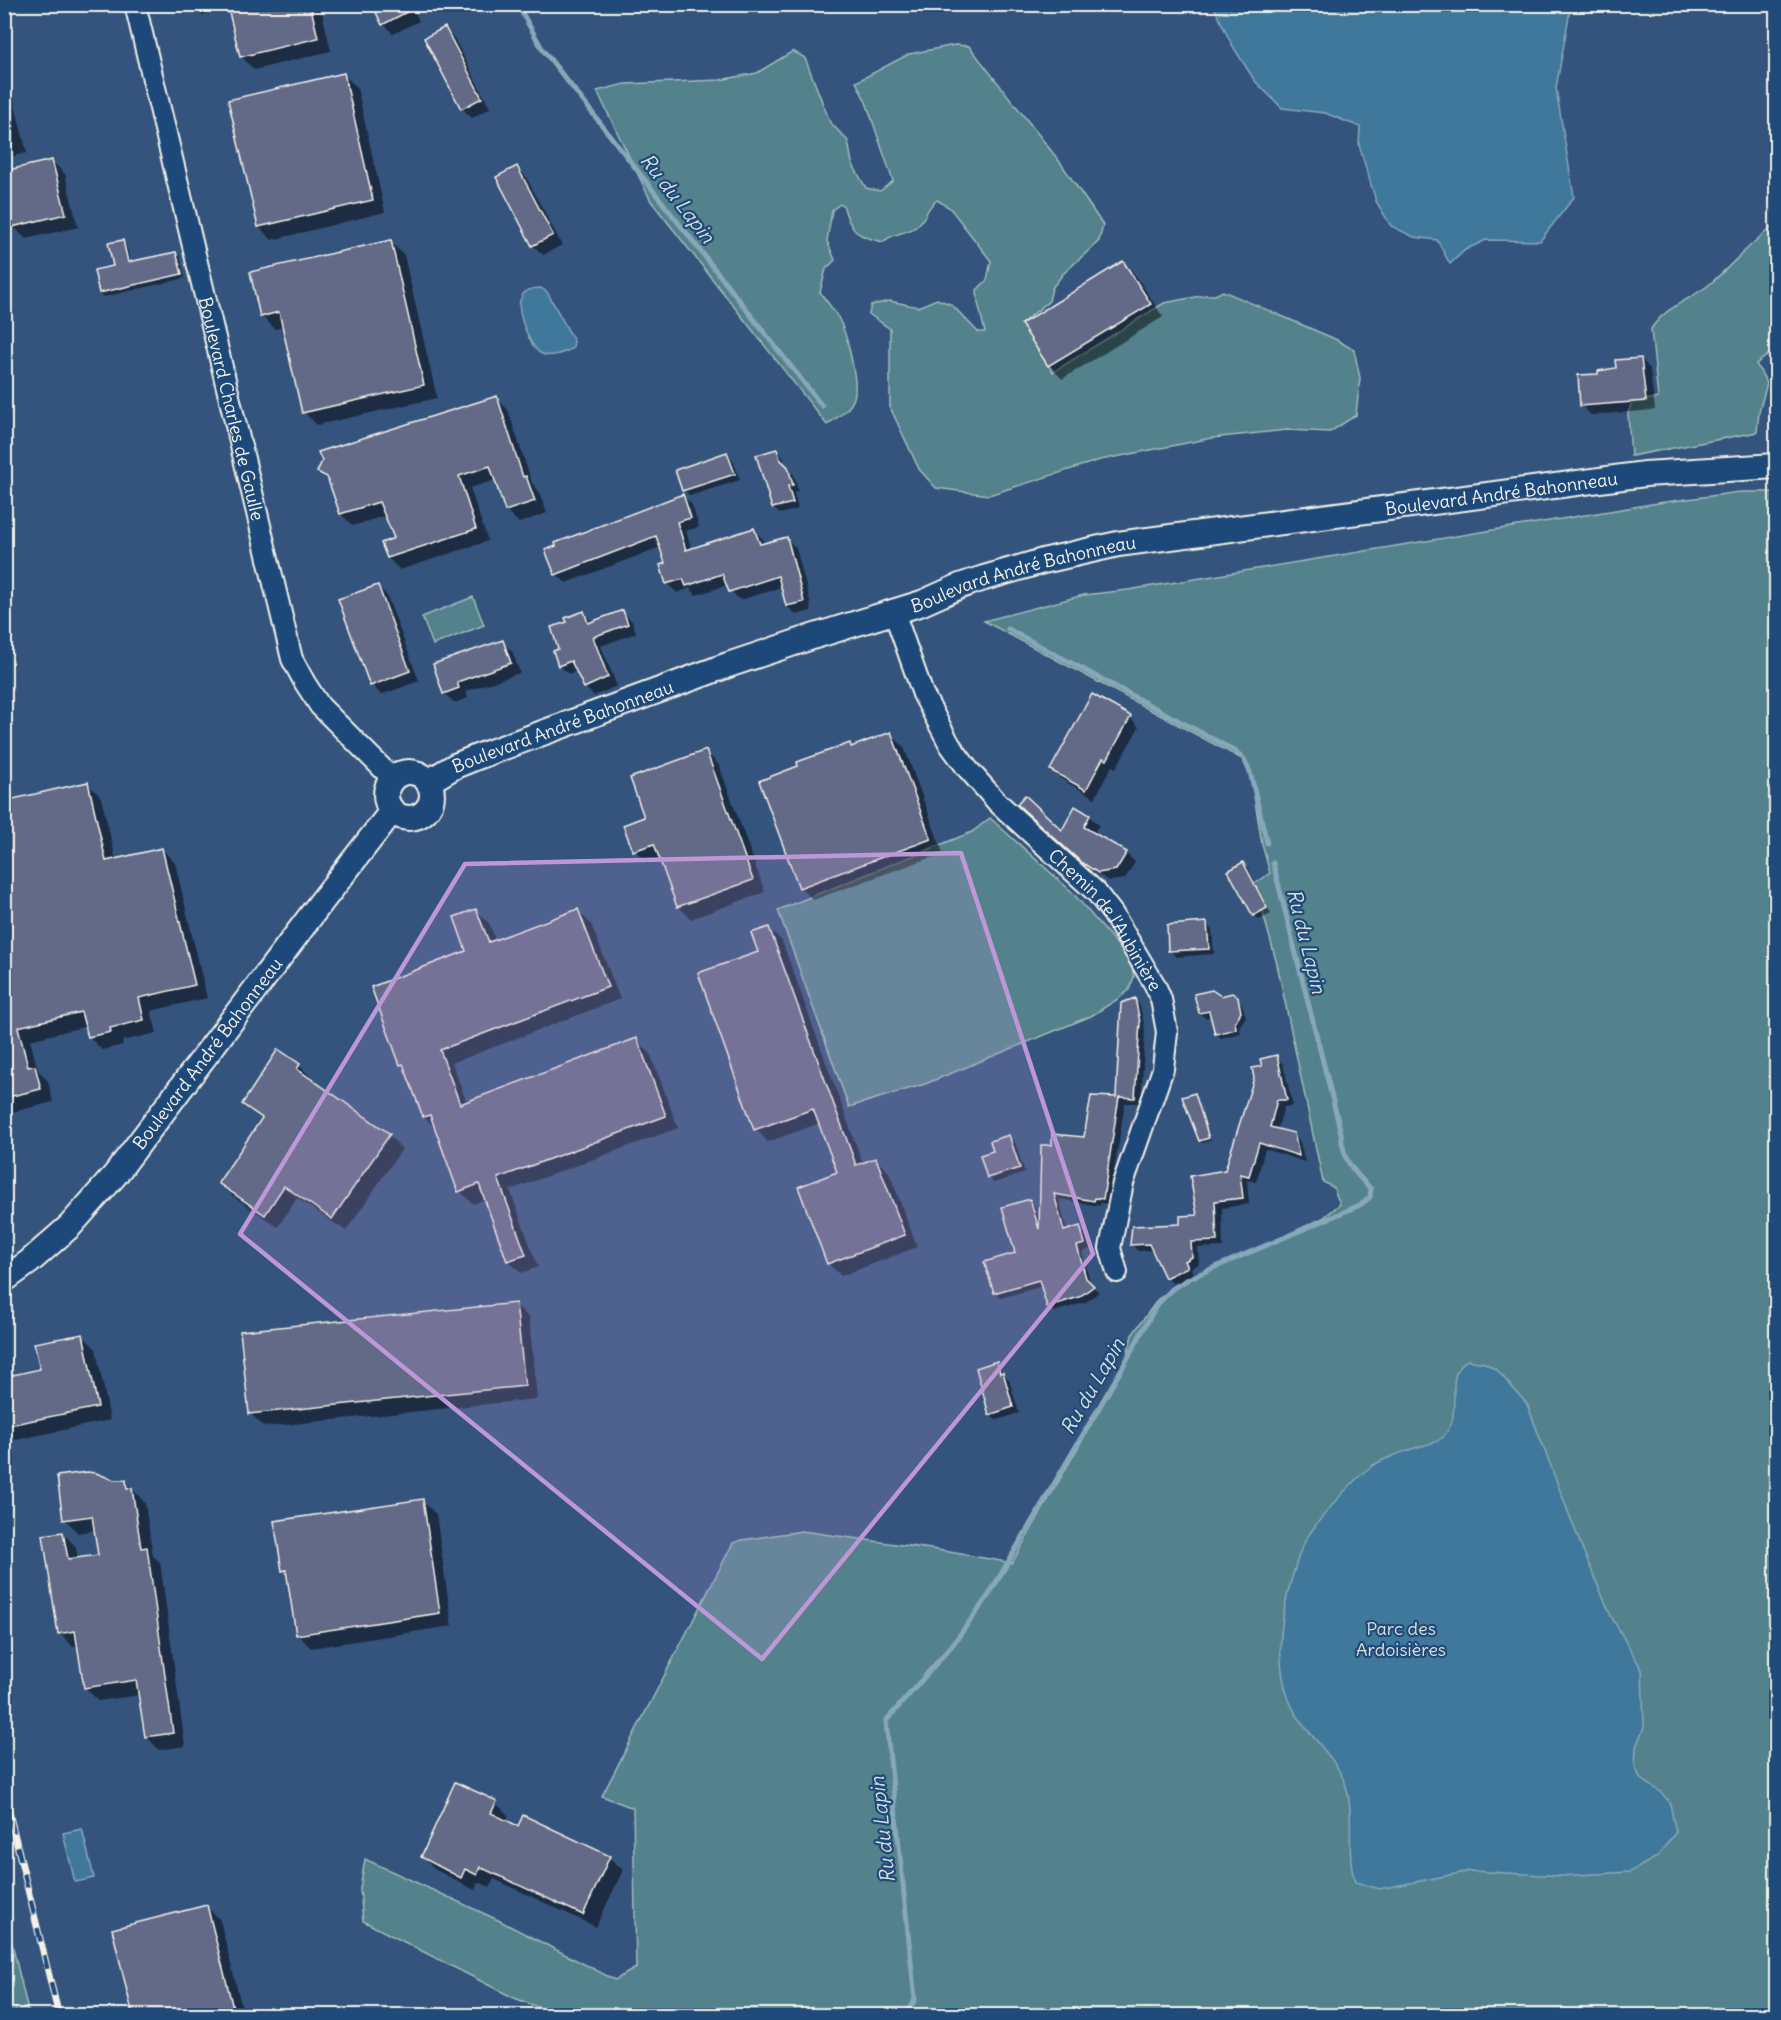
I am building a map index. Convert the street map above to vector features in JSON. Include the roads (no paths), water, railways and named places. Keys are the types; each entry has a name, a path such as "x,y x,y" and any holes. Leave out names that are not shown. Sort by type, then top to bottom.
{"street":[{"name":"Boulevard Charles de Gaulle","path":"135,4 292,659 304,683 320,706 392,778"},
{"name":"Boulevard André Bahonneau","path":"428,782 455,766 577,719 801,640 922,603 960,586 1043,561 1118,544 1645,474 1759,451 1776,452"},
{"name":"Boulevard André Bahonneau","path":"1645,474 1776,466"},
{"name":"Chemin de l'Aubinière","path":"894,612 924,694 950,744 967,768 997,802 1096,892 1113,914 1161,999 1167,1032 1163,1069 1123,1183 1110,1248 1117,1272"},
{"path":"409,771 418,773 428,782 433,795 431,804 417,817 408,819 399,817 386,803 387,785 400,773 409,771"},
{"name":"Boulevard André Bahonneau","path":"4,1280 30,1262 70,1226 115,1175 361,848 392,811"}],"water":[{"path":"1213,5 1571,5 1556,88 1574,197 1540,241 1486,240 1465,250 1450,264 1437,240 1414,237 1391,226 1376,201 1359,145 1360,127 1325,113 1282,108 1255,81 1232,45"},
{"path":"541,288 547,292 574,341 573,348 563,353 541,354 532,344 523,323 519,305 522,295 529,290"},
{"path":"1468,1360 1485,1363 1497,1370 1527,1404 1582,1548 1611,1616 1642,1670 1644,1727 1636,1747 1635,1766 1640,1778 1662,1793 1670,1804 1676,1832 1657,1857 1630,1872 1560,1876 1470,1871 1380,1889 1355,1882 1351,1858 1350,1807 1345,1783 1333,1761 1302,1722 1289,1700 1282,1668 1281,1636 1289,1587 1303,1545 1324,1515 1364,1472 1388,1458 1437,1441 1448,1431 1454,1408 1455,1375 1460,1366"},
{"path":"82,1829 94,1878 75,1882 63,1833"},
{"path":"1430,2008 1472,2015 1368,2015 1390,2009"}],"waterway":[{"name":"Ru du Lapin","path":"517,4 543,50 822,406"},
{"name":"Ru du Lapin","path":"1008,629 1235,751 1244,759 1250,772 1267,843"},
{"name":"Ru du Lapin","path":"904,2016 915,2000 886,1721 953,1644 987,1598 1156,1306 1172,1289 1190,1278 1360,1205 1370,1197 1371,1189 1346,1158 1273,863"}],"railway":[{"path":"4,1792 59,2016"}],"park label":[{"name":"Parc des Ardoisières","path":"1401,1638"}]}
